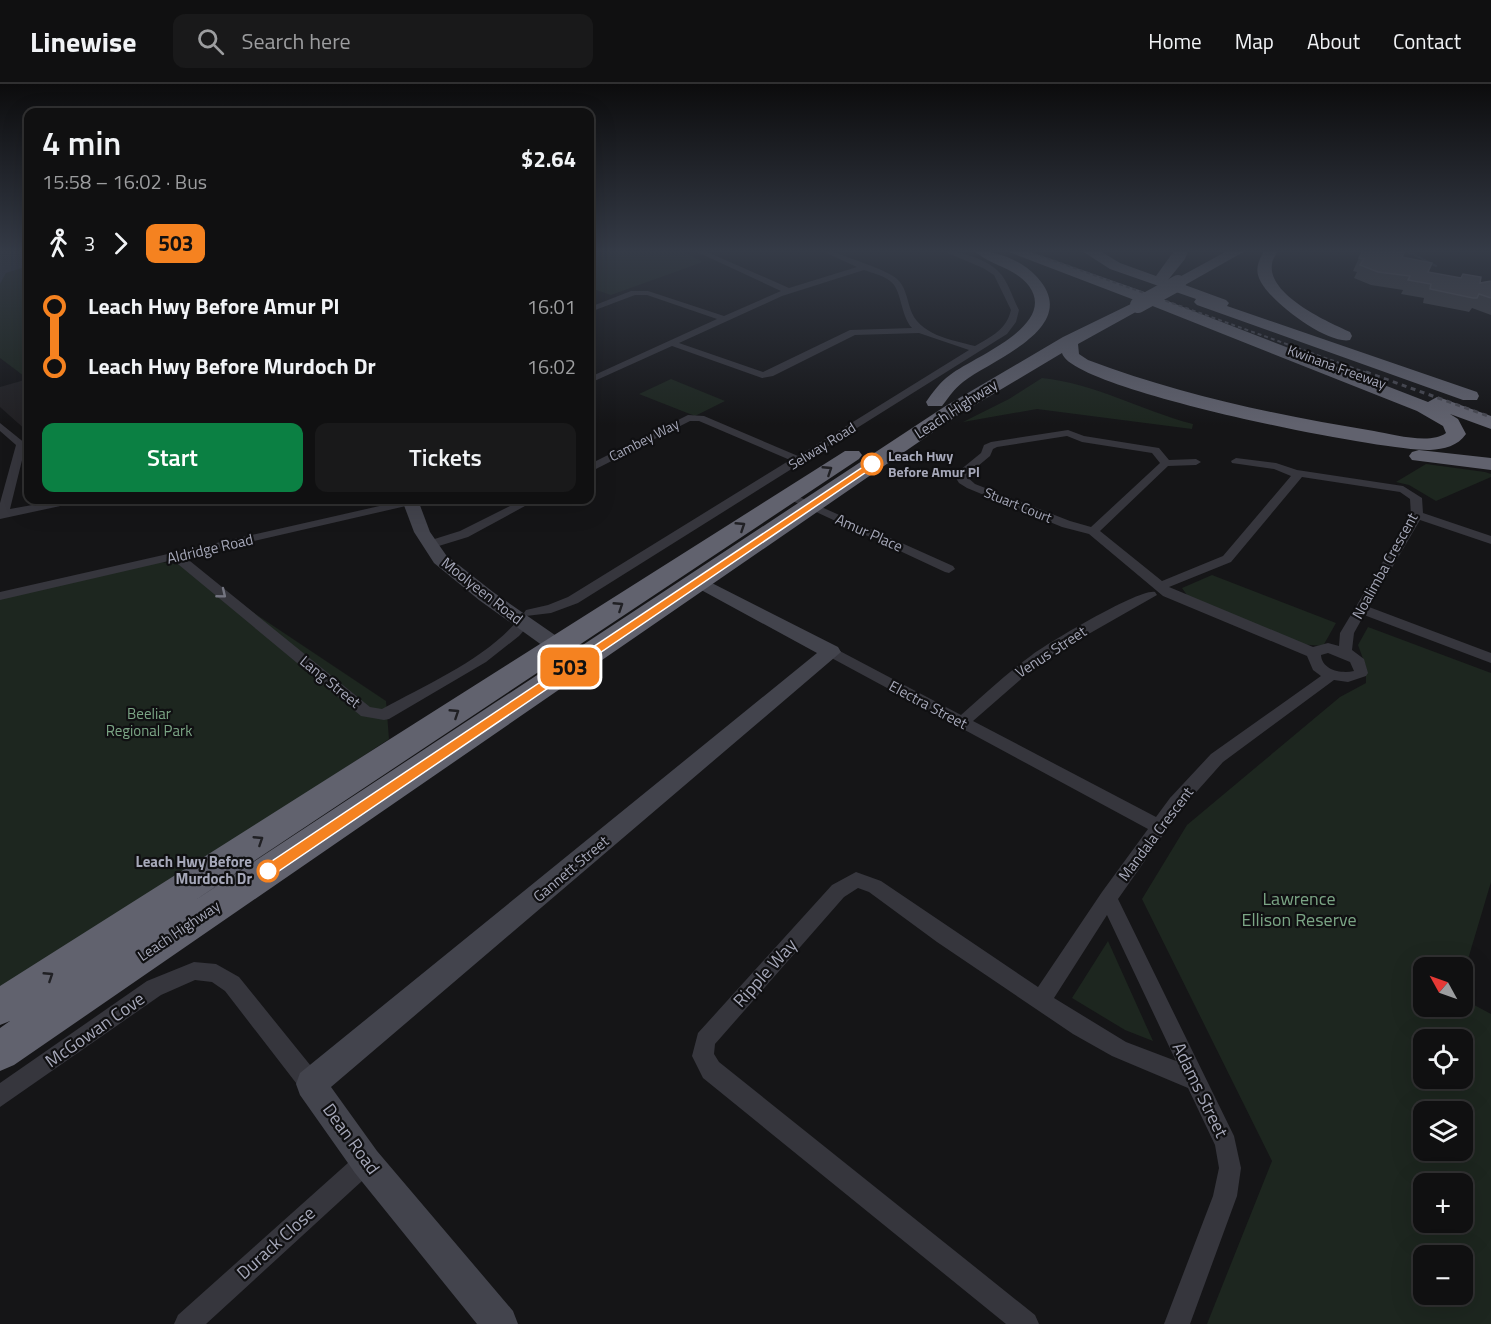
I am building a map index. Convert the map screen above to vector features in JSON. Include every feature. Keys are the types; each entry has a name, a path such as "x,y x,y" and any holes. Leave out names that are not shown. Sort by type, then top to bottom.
{"highway":[{"path":"935,402 946,387 1024,336 1042,315 1043,309"},
{"name":"Leach Highway","path":"0,1051 168,919 799,501 1014,372 1047,362 1069,341 1111,309"},
{"name":"Leach Highway","path":"575,649 698,581 799,501 935,402 1047,362 1112,309"},
{"path":"1159,309 1424,407 1446,418 1456,430 1455,437 1448,441 1419,445"},
{"name":"Kwinana Freeway","path":"1161,309 1491,423"},
{"name":"Kwinana Freeway","path":"1223,309 1487,398"},
{"path":"1240,309 1487,398"},
{"path":"1296,309 1324,327 1487,398"},
{"path":"1069,341 1071,356 1082,364 1190,400 1268,420 1384,440"},
{"path":"1047,362 1240,417 1296,429 1419,445 1491,459"},
{"path":"1047,362 1189,416 1256,432 1375,451 1491,464"},
{"name":"Leach Highway","path":"0,1007 168,919"}],"street":[{"path":"696,309 725,319"},
{"path":"594,378 748,309"},
{"path":"906,309 910,320 921,330"},
{"name":"Selway Road","path":"527,618 573,600 1004,332 1012,322 1014,309"},
{"path":"671,343 753,374 766,375 853,332 921,330 976,349"},
{"name":"Cambey Way","path":"594,466 688,418 700,418 800,460"},
{"path":"0,426 24,443"},
{"name":"Stuart Court","path":"1093,531 1066,524 963,482 960,475 986,453 988,447 995,444 1068,433 1082,439 1155,450 1162,456 1165,463"},
{"path":"24,447 2,515 56,504"},
{"path":"1154,591 1227,559 1296,474 1276,466 1236,461"},
{"path":"1196,462 1165,463 1156,475 1093,531 1154,591 1314,653"},
{"name":"Noalimba Crescent","path":"1296,474 1307,473 1394,485 1416,498 1417,515 1347,633 1345,652"},
{"name":"Amur Place","path":"799,501 949,569"},
{"name":"Aldridge Road","path":"0,596 177,557 398,504"},
{"name":"Moolyeen Road","path":"417,504 434,544 452,570 575,649"},
{"path":"434,544 464,534 522,504"},
{"path":"1417,515 1491,540"},
{"name":"Lang Street","path":"177,557 362,709 384,715 494,649 514,635 527,618"},
{"name":"Electra Street","path":"698,581 1160,827"},
{"name":"Venus Street","path":"961,723 1038,657 1154,591"},
{"path":"1361,609 1491,658"},
{"path":"1328,648 1345,652 1359,662 1361,673 1350,678 1332,675 1315,663 1314,653 1328,648"},
{"name":"Gannett Street","path":"311,1084 831,652"},
{"name":"Mandala Crescent","path":"1041,1000 1108,898 1176,803 1217,758 1332,675"},
{"name":"Ripple Way","path":"1026,1324 711,1070 703,1056 705,1040 838,891 856,880 875,886 944,936 1080,1027 1119,1049 1195,1080"},
{"name":"Adams Street","path":"1108,898 1226,1144 1230,1168 1225,1196 1177,1324"},
{"name":"Dean Road","path":"194,971 216,973 232,984 311,1084 366,1162 501,1324"},
{"name":"McGowan Cove","path":"0,1096 154,988 194,971"},
{"name":"Durack Close","path":"187,1324 366,1162"}],"shaded area":[{"path":"24,380 24,428 0,407 0,387"}],"green space":[{"path":"0,309 24,309 24,376 0,358"},
{"path":"1042,378 1099,391 1193,424 1192,429 1037,409 963,422 1009,399"},
{"path":"671,379 725,401 695,416 639,394"},
{"path":"1426,464 1485,472 1491,474 1491,477 1436,501 1409,485 1396,482"},
{"name":"Beeliar Regional Park","path":"161,562 182,565 386,701 389,739 0,994 0,599"},
{"path":"1212,575 1336,623 1323,646 1298,644 1191,601 1182,588"},
{"name":"Lawrence Ellison Reserve","path":"1368,627 1491,673 1491,882 1469,957 1413,957 1413,1017 1473,1017 1473,1004 1491,1014 1491,1324 1207,1324 1272,1161 1142,899 1187,825 1340,697 1366,683 1366,667 1358,645"},
{"path":"1108,941 1153,1041 1125,1030 1072,998"}],"railway":[{"path":"1188,309 1370,374"},
{"path":"1366,372 1491,417"}],"bus line":[{"name":"503","path":"268,871 872,464"}],"place":[{"name":"Leach Hwy Before Amur Pl","path":"872,464"},
{"name":"Leach Hwy Before Murdoch Dr","path":"268,871"}]}
